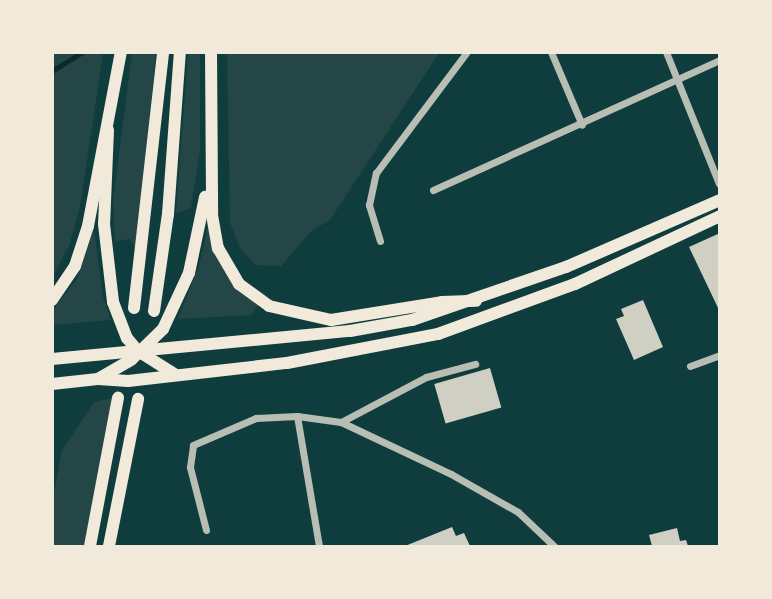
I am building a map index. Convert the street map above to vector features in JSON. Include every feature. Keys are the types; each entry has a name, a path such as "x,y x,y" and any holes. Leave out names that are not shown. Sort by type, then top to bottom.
{"main road":[{"path":"52,300 80,254 121,52"},
{"path":"134,308 163,52"},
{"path":"154,311 168,214 180,52"},
{"path":"211,52 209,176 214,226 226,266 239,284 269,306 331,320 442,302 476,301"},
{"path":"107,130 104,225 107,263 120,324 138,351 176,375"},
{"path":"98,379 159,336 189,274 209,176"},
{"path":"52,359 351,331 476,301 612,249 719,200"},
{"path":"52,384 98,379 128,381 335,356 438,334 575,284 719,216"},
{"path":"90,547 118,398"},
{"path":"109,547 138,398"}],"street":[{"path":"380,240 369,205 376,173 467,52"},
{"path":"551,52 582,125"},
{"path":"666,52 719,184"},
{"path":"433,190 582,125 719,60"},
{"path":"690,366 719,355"},
{"path":"341,422 426,377 475,364"},
{"path":"297,416 319,547"},
{"path":"206,530 190,467 193,445 256,418 297,416 341,422 488,493 519,512 554,547"}],"shaded area":[{"path":"53,52 103,53 80,207 69,246 53,276"},
{"path":"132,53 156,53 136,250 130,239 115,241 113,200"},
{"path":"188,53 200,53 200,150 191,208 176,213"},
{"path":"227,53 439,53 330,220 311,231 281,266 255,265 240,248 230,223"},
{"path":"208,227 216,252 260,302 252,315 178,319 199,266"},
{"path":"94,229 103,297 111,320 53,325 53,309 77,279"},
{"path":"114,398 84,546 53,546 53,497 62,450 94,402"}],"building":[{"path":"720,233 720,312 689,247"},
{"path":"643,300 663,347 634,360 616,319 624,316 621,309"},
{"path":"490,368 501,407 446,423 434,384"},
{"path":"452,527 456,536 464,533 470,546 405,546"},
{"path":"677,528 680,541 686,540 688,546 652,546 649,535"}],"waterway":[{"path":"52,71 82,52"}]}
